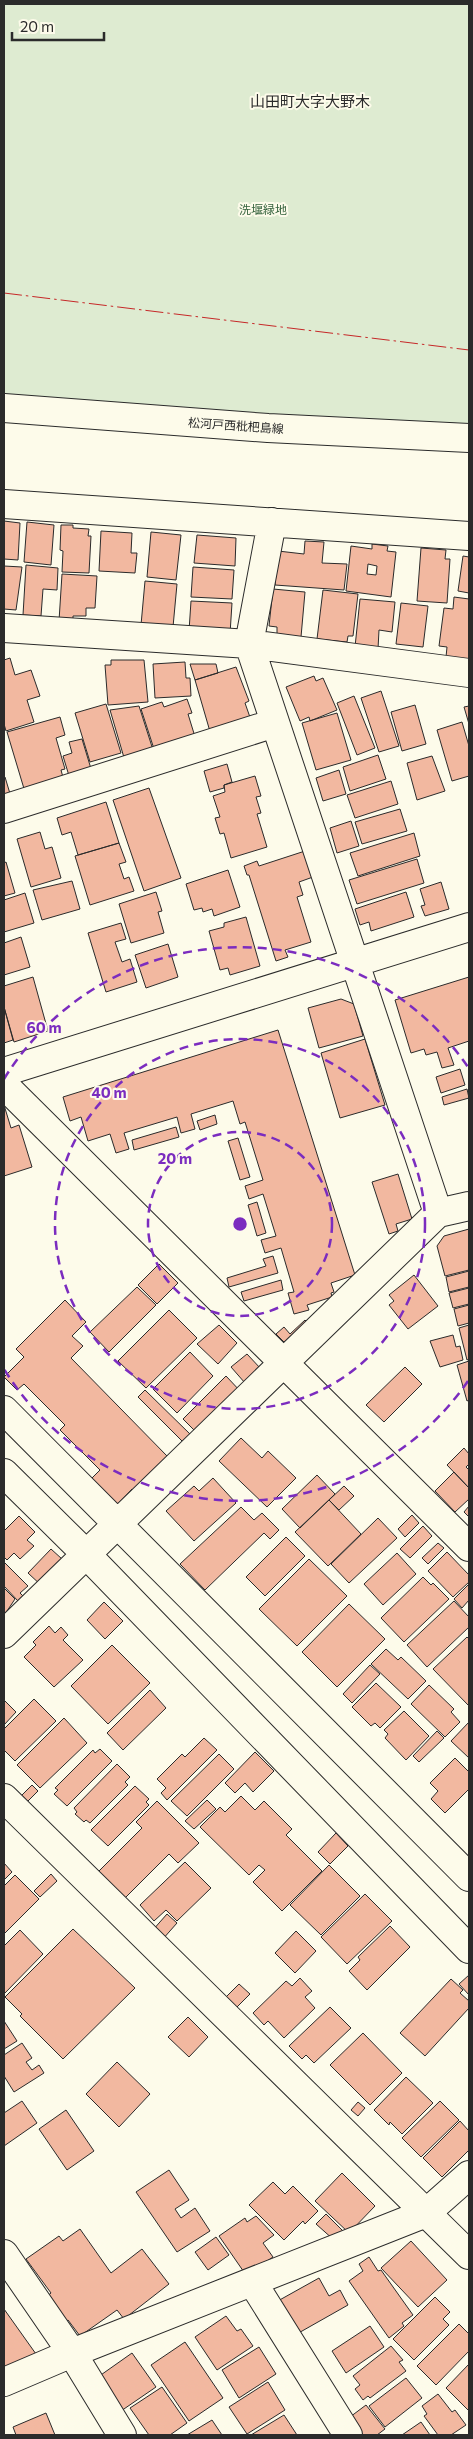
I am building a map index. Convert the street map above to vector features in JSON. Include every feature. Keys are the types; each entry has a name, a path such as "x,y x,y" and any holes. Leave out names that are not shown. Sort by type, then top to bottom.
{"street":[{"name":"松河戸西枇杷島線","path":"4,408 268,428 469,438"},
{"path":"4,504 469,536"},
{"path":"272,522 249,644 438,1213"},
{"path":"4,628 249,644 469,673"},
{"path":"4,809 275,723"},
{"path":"4,1072 469,927"},
{"path":"4,1085 469,1547"},
{"path":"4,1634 438,1213 469,1206"},
{"path":"4,1410 469,1877"},
{"path":"4,1473 86,1554 469,1949"},
{"path":"4,1798 469,2255"},
{"path":"4,2382 72,2353 426,2214 469,2175"},
{"path":"4,2254 72,2353 122,2435"},
{"path":"253,2283 348,2435"}],"green space":[{"name":"洗堰緑地","path":"4,4 469,4 469,424 59,406 4,401"}],"building":[{"path":"4,521 20,523 18,560 4,559"},
{"path":"27,522 54,525 51,565 24,562"},
{"path":"61,525 73,525 73,528 89,529 88,536 91,536 89,573 62,572 63,551 60,550"},
{"path":"101,531 132,533 131,553 137,553 135,573 99,571"},
{"path":"151,532 181,535 176,580 147,577"},
{"path":"197,535 236,538 235,566 194,563"},
{"path":"305,541 324,542 322,563 347,564 344,590 275,585 278,551 304,554"},
{"path":"372,544 388,546 387,551 396,552 391,597 346,591 351,546 372,549","holes":["368,564 377,566 376,575 367,574"]},
{"path":"421,548 446,550 445,559 450,559 447,603 417,601"},
{"path":"463,556 469,557 469,593 458,591"},
{"path":"26,565 58,568 57,590 43,589 41,616 23,615"},
{"path":"4,566 22,567 16,610 4,609"},
{"path":"193,567 234,570 232,599 191,597"},
{"path":"62,574 97,576 95,608 86,608 86,616 73,616 73,622 59,621"},
{"path":"145,581 177,584 173,627 141,625"},
{"path":"273,589 305,592 301,637 277,635 277,627 269,626"},
{"path":"323,590 358,594 353,636 348,636 347,642 317,639"},
{"path":"454,597 469,599 469,660 446,657 447,647 439,646 444,608 453,609"},
{"path":"360,599 395,602 392,632 379,630 378,649 355,647"},
{"path":"191,601 232,603 230,634 189,631"},
{"path":"401,603 428,606 423,647 396,644"},
{"path":"10,658 15,675 31,670 40,696 27,700 34,722 6,731 4,724 4,660"},
{"path":"111,660 144,660 148,702 108,705 105,665 111,665"},
{"path":"185,662 186,678 190,678 191,696 155,698 153,664"},
{"path":"190,664 216,664 218,673 195,680"},
{"path":"236,667 249,701 245,703 252,723 211,735 195,680"},
{"path":"314,676 316,681 323,678 337,710 310,721 309,717 300,721 286,687"},
{"path":"381,691 399,746 379,752 361,698"},
{"path":"354,696 375,748 357,755 337,703"},
{"path":"187,699 192,713 188,714 196,740 155,752 141,709 162,702 164,707"},
{"path":"106,704 121,753 90,762 75,713"},
{"path":"415,705 426,744 402,751 391,712"},
{"path":"139,706 154,753 125,761 110,710"},
{"path":"469,706 469,724 464,707"},
{"path":"337,713 351,760 316,770 302,723"},
{"path":"60,717 65,735 56,738 65,769 61,770 64,781 25,792 7,732"},
{"path":"462,722 469,746 469,776 452,781 437,730"},
{"path":"82,739 92,772 70,779 63,756 72,753 69,742"},
{"path":"378,755 386,779 350,791 343,767"},
{"path":"432,756 445,791 417,800 407,763"},
{"path":"227,764 232,782 224,785 224,788 210,792 204,771"},
{"path":"339,770 346,794 323,801 316,778"},
{"path":"255,776 261,796 256,797 261,813 257,814 267,847 231,858 224,833 220,834 215,818 220,817 213,796 225,792 224,785"},
{"path":"4,778 11,797 4,800"},
{"path":"391,781 398,804 355,818 347,795"},
{"path":"149,788 181,878 144,891 113,800"},
{"path":"106,802 119,843 78,855 71,832 62,835 57,818"},
{"path":"400,809 407,831 362,844 355,822"},
{"path":"351,821 359,846 337,853 330,828"},
{"path":"40,832 45,849 52,847 61,878 31,887 17,839"},
{"path":"414,833 420,856 358,876 350,853"},
{"path":"119,843 126,862 119,864 124,879 129,877 134,891 90,905 75,856"},
{"path":"305,851 313,877 299,882 303,895 297,897 311,942 285,950 288,957 276,961 249,875 247,875 244,866 257,861 259,866"},
{"path":"417,859 424,883 357,904 349,880"},
{"path":"6,862 15,893 4,896 4,863"},
{"path":"228,870 240,907 214,916 212,909 203,912 202,908 194,910 186,884"},
{"path":"72,881 80,909 42,920 33,890"},
{"path":"441,882 449,909 425,916 421,906 425,905 420,889"},
{"path":"156,892 162,911 158,912 164,933 131,943 119,904"},
{"path":"406,892 414,917 371,931 369,922 360,925 355,909"},
{"path":"25,893 34,923 4,932 4,900"},
{"path":"246,917 260,966 230,975 228,968 220,970 209,931 224,927 224,923"},
{"path":"121,923 126,939 115,942 122,962 130,959 137,982 106,992 88,933"},
{"path":"21,937 30,967 4,975 4,943"},
{"path":"168,944 178,977 146,988 135,955"},
{"path":"33,977 48,1031 14,1042 4,1007 4,986"},
{"path":"469,977 469,1041 448,1048 454,1065 442,1068 437,1052 426,1055 424,1049 411,1053 395,1000"},
{"path":"341,999 354,1004 363,1036 319,1048 308,1008"},
{"path":"4,1007 13,1040 4,1043"},
{"path":"278,1030 355,1275 331,1283 334,1292 331,1293 332,1297 307,1305 309,1310 294,1314 288,1293 294,1292 281,1248 265,1253 261,1240 276,1236 263,1194 249,1199 245,1186 263,1180 245,1122 240,1124 233,1101 191,1114 195,1129 181,1133 177,1117 124,1133 129,1149 116,1153 110,1134 88,1141 81,1117 70,1121 63,1097"},
{"path":"365,1039 385,1105 340,1118 321,1053"},
{"path":"460,1069 465,1085 441,1093 436,1077"},
{"path":"467,1089 469,1098 444,1105 442,1097"},
{"path":"4,1105 11,1128 19,1125 32,1167 4,1176"},
{"path":"215,1115 217,1124 200,1130 197,1121"},
{"path":"176,1127 179,1137 134,1150 132,1140"},
{"path":"238,1138 250,1177 240,1180 228,1141"},
{"path":"398,1174 412,1219 396,1224 398,1231 389,1234 372,1182"},
{"path":"257,1202 266,1233 257,1236 248,1205"},
{"path":"469,1229 469,1270 445,1276 437,1246 444,1236"},
{"path":"273,1256 278,1273 229,1287 227,1278 266,1266 263,1259"},
{"path":"159,1264 178,1283 157,1304 138,1285"},
{"path":"469,1271 469,1287 449,1292 446,1277"},
{"path":"414,1275 438,1306 408,1329 389,1305 394,1301 389,1295"},
{"path":"281,1280 283,1290 244,1301 241,1292"},
{"path":"137,1287 156,1305 109,1352 90,1332"},
{"path":"469,1288 469,1304 453,1308 449,1293"},
{"path":"65,1300 86,1322 72,1336 83,1346 71,1358 168,1457 135,1493 132,1489 118,1504 92,1478 100,1470 60,1430 65,1425 24,1384 17,1390 4,1377 24,1357 16,1349"},
{"path":"469,1305 469,1323 458,1326 454,1309"},
{"path":"169,1310 197,1338 146,1388 118,1361"},
{"path":"305,1320 312,1327 297,1341 284,1342 276,1334 284,1327 290,1334"},
{"path":"219,1325 237,1343 218,1364 197,1344"},
{"path":"469,1325 469,1359 467,1360 459,1328"},
{"path":"453,1335 456,1347 460,1346 463,1360 440,1367 430,1341"},
{"path":"190,1352 213,1376 177,1413 153,1389"},
{"path":"247,1354 261,1369 245,1383 231,1367"},
{"path":"469,1361 469,1400 467,1401 457,1365"},
{"path":"405,1367 422,1384 384,1422 366,1405"},
{"path":"226,1376 242,1393 199,1435 183,1419"},
{"path":"145,1390 191,1435 183,1442 138,1397"},
{"path":"241,1438 262,1458 268,1451 296,1478 267,1507 219,1461"},
{"path":"464,1448 469,1454 469,1464 466,1467 469,1470 469,1488 447,1465"},
{"path":"454,1472 469,1488 469,1499 455,1512 435,1491"},
{"path":"317,1475 335,1494 300,1528 282,1509"},
{"path":"213,1478 236,1503 194,1541 166,1511 194,1486 199,1491"},
{"path":"344,1486 354,1496 339,1510 329,1500"},
{"path":"329,1500 361,1534 328,1566 295,1532"},
{"path":"469,1506 469,1517 464,1512"},
{"path":"241,1507 254,1520 262,1513 279,1530 270,1539 264,1533 205,1590 180,1564"},
{"path":"412,1515 419,1523 405,1537 398,1529"},
{"path":"19,1516 35,1532 27,1540 34,1546 20,1559 14,1553 7,1560 4,1557 4,1531"},
{"path":"378,1518 397,1538 349,1583 331,1564"},
{"path":"423,1526 432,1536 410,1558 400,1549"},
{"path":"286,1537 305,1556 265,1596 246,1577"},
{"path":"438,1543 444,1548 428,1564 422,1558"},
{"path":"51,1549 62,1559 43,1587 28,1573"},
{"path":"447,1552 469,1575 469,1582 453,1597 428,1571"},
{"path":"397,1553 416,1574 383,1605 364,1584"},
{"path":"309,1559 347,1596 297,1646 259,1609"},
{"path":"4,1562 28,1586 20,1593 23,1596 18,1601 4,1586"},
{"path":"423,1577 431,1585 433,1583 449,1599 404,1642 381,1618"},
{"path":"469,1584 469,1600 462,1608 454,1599"},
{"path":"4,1588 15,1599 5,1614 4,1612"},
{"path":"454,1601 469,1617 469,1627 427,1667 407,1645"},
{"path":"104,1602 123,1621 105,1639 87,1620"},
{"path":"349,1604 385,1639 337,1687 302,1652"},
{"path":"49,1626 55,1633 61,1627 68,1635 63,1640 83,1660 54,1687 24,1657 36,1645 33,1642"},
{"path":"467,1637 469,1639 469,1706 433,1669"},
{"path":"112,1645 150,1683 108,1724 71,1686"},
{"path":"386,1649 398,1660 401,1657 426,1681 408,1699 371,1664"},
{"path":"370,1665 380,1674 352,1703 343,1694"},
{"path":"376,1683 401,1707 380,1728 375,1723 371,1726 352,1707"},
{"path":"429,1685 454,1709 451,1712 460,1722 445,1737 411,1704"},
{"path":"150,1690 166,1708 123,1750 107,1733"},
{"path":"34,1699 56,1721 15,1761 4,1750 4,1729"},
{"path":"4,1700 16,1712 4,1725"},
{"path":"404,1711 429,1736 406,1760 385,1738 388,1734 384,1730"},
{"path":"64,1718 87,1743 40,1788 17,1765"},
{"path":"469,1722 469,1758 451,1741"},
{"path":"437,1731 444,1738 419,1762 413,1756"},
{"path":"204,1738 217,1750 167,1800 161,1793 166,1788 157,1779 182,1754 185,1757"},
{"path":"100,1749 112,1761 67,1806 54,1794 58,1790 55,1788 93,1750 95,1753"},
{"path":"255,1752 274,1771 253,1792 245,1783 235,1793 225,1783"},
{"path":"219,1754 234,1769 187,1816 171,1801"},
{"path":"455,1758 469,1772 469,1789 445,1813 431,1799 438,1791 430,1783"},
{"path":"117,1764 130,1777 125,1782 128,1785 90,1823 86,1820 84,1822 75,1814 77,1812 74,1808"},
{"path":"32,1785 38,1791 24,1805 18,1799"},
{"path":"135,1786 149,1799 146,1802 149,1805 108,1846 91,1830"},
{"path":"241,1796 255,1810 264,1801 292,1829 286,1835 322,1871 282,1911 253,1882 265,1870 259,1865 249,1875 200,1827 220,1807 225,1812"},
{"path":"207,1800 216,1809 194,1829 185,1821"},
{"path":"157,1801 199,1843 178,1863 169,1854 124,1899 98,1872 142,1828 136,1822"},
{"path":"336,1833 348,1846 330,1864 318,1852"},
{"path":"185,1862 211,1888 177,1921 166,1910 154,1921 140,1905"},
{"path":"4,1863 12,1872 4,1880"},
{"path":"329,1865 360,1896 321,1935 290,1905"},
{"path":"51,1874 57,1881 40,1897 34,1891"},
{"path":"15,1875 39,1899 4,1934 4,1886"},
{"path":"365,1894 392,1921 347,1964 321,1937"},
{"path":"167,1914 177,1923 162,1940 152,1931"},
{"path":"390,1926 410,1947 367,1990 349,1971 360,1960 358,1957"},
{"path":"73,1929 135,1988 63,2059 20,2016 22,2014 5,1997"},
{"path":"20,1930 43,1954 4,1994 4,1946"},
{"path":"296,1931 316,1951 295,1973 275,1953"},
{"path":"469,1975 469,1995 459,1984"},
{"path":"300,1978 312,1991 305,1997 315,2008 284,2038 268,2021 264,2025 253,2013 286,1981 292,1986"},
{"path":"451,1979 463,1990 460,1993 469,2001 469,2008 425,2056 400,2033"},
{"path":"239,1984 250,1994 237,2007 226,1997"},
{"path":"330,2007 351,2028 314,2063 306,2055 302,2059 289,2046"},
{"path":"188,2017 208,2037 189,2057 168,2037"},
{"path":"4,2021 17,2041 4,2049"},
{"path":"363,2033 402,2073 370,2105 330,2065"},
{"path":"22,2043 32,2058 26,2062 32,2070 39,2065 44,2073 14,2092 4,2076 4,2055"},
{"path":"117,2062 150,2094 119,2127 86,2094"},
{"path":"406,2077 433,2103 402,2134 390,2122 389,2125 374,2110"},
{"path":"22,2101 37,2123 4,2146 4,2113"},
{"path":"440,2101 459,2120 421,2157 402,2138"},
{"path":"358,2102 365,2108 358,2116 351,2110"},
{"path":"66,2110 94,2151 67,2170 39,2129"},
{"path":"460,2121 469,2131 469,2150 442,2177 423,2158"},
{"path":"169,2170 189,2200 175,2209 181,2218 195,2208 210,2231 177,2252 136,2192"},
{"path":"342,2173 375,2206 349,2233 315,2201"},
{"path":"273,2182 285,2194 293,2186 318,2211 305,2224 303,2221 284,2240 249,2205"},
{"path":"326,2214 343,2231 334,2240 316,2224"},
{"path":"256,2216 274,2235 263,2243 273,2257 246,2275 219,2236 245,2218 247,2222"},
{"path":"80,2229 111,2273 142,2249 169,2284 124,2319 117,2310 80,2336 68,2320 63,2324 45,2298 51,2293 26,2259 59,2236 63,2241"},
{"path":"216,2237 229,2255 208,2270 195,2252"},
{"path":"411,2241 447,2280 418,2307 381,2268"},
{"path":"369,2257 378,2271 381,2270 413,2315 402,2323 404,2326 389,2338 349,2281 363,2271 359,2264"},
{"path":"319,2278 329,2296 340,2290 348,2305 295,2335 276,2302"},
{"path":"435,2297 450,2312 443,2319 449,2325 414,2360 393,2339"},
{"path":"4,2309 36,2354 4,2377"},
{"path":"226,2316 237,2331 241,2329 253,2346 217,2370 195,2337"},
{"path":"459,2324 469,2334 469,2351 436,2385 417,2366"},
{"path":"370,2326 384,2347 346,2373 332,2351"},
{"path":"185,2342 223,2398 189,2421 151,2365"},
{"path":"391,2346 403,2360 399,2362 406,2371 370,2398 368,2396 363,2400 355,2389 360,2385 353,2376"},
{"path":"259,2347 276,2374 239,2398 222,2370"},
{"path":"132,2353 156,2387 121,2411 98,2377"},
{"path":"469,2364 469,2411 446,2388"},
{"path":"406,2378 422,2398 385,2427 369,2406"},
{"path":"268,2382 285,2410 247,2434 229,2407"},
{"path":"162,2387 187,2423 170,2435 149,2435 130,2408"},
{"path":"438,2394 452,2412 455,2410 466,2425 451,2435 438,2435 424,2416 427,2414 422,2406"},
{"path":"366,2405 385,2429 377,2435 363,2435 350,2417"},
{"path":"46,2413 55,2435 16,2435 13,2427"},
{"path":"284,2415 297,2435 251,2435"},
{"path":"212,2420 222,2435 187,2435"},
{"path":"421,2422 430,2435 402,2435"}],"power":[{"path":"4,293 469,350"}],"district":[{"name":"山田町大字大野木","path":"310,101"}]}
